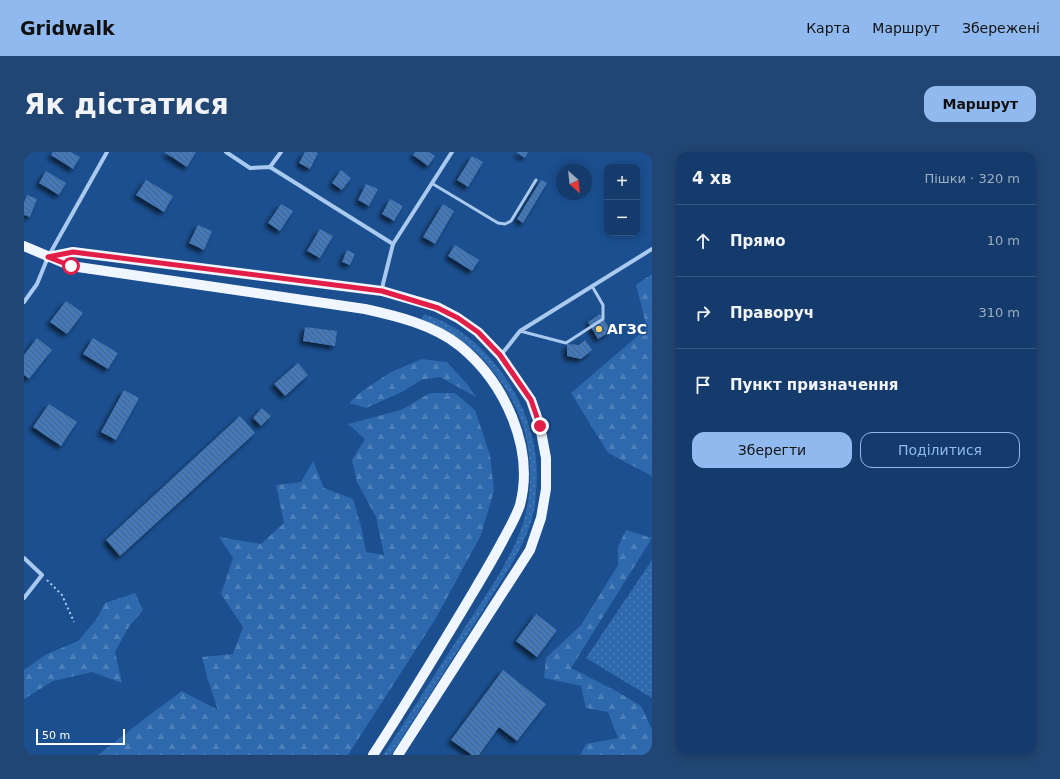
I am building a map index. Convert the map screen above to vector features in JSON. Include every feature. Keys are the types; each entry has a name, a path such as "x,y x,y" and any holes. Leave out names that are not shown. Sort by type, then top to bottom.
{"main road":[{"path":"24,246 71,266 365,308 397,317 433,330 459,346 485,370 506,401 518,437 522,456 523,479 520,505 512,524 486,572 398,717 373,755"},
{"path":"48,257 73,252 382,291 438,308 458,318 478,332 500,355 531,400 540,426 546,458 546,489 542,518 530,550 398,755"}],"street":[{"path":"24,302 37,284 48,257 107,152"},
{"path":"226,152 250,168 270,167 393,244"},
{"path":"270,167 281,152"},
{"path":"382,291 393,244 433,184 452,152"},
{"path":"500,355 520,331 652,249"},
{"path":"24,558 42,575 24,598"}],"lane":[{"path":"433,184 498,224 505,224 511,221 536,180"},
{"path":"520,331 566,343 603,319 603,305 592,286"}],"path":[{"path":"42,575 62,595 74,622"}],"green space":[{"path":"652,274 652,476 608,453 571,393 647,328 636,285"},
{"path":"424,314 438,319 462,332 492,360 509,383 523,409 535,449 537,477 535,508 526,535 509,569 391,755 383,755 502,570 515,544 522,525 530,485 530,465 522,425 515,406 505,388 489,365 480,356 460,339 423,320 422,318"},
{"path":"422,359 447,362 467,384 476,397 440,377 421,380 402,392 366,408 349,403 362,391 391,372"},
{"path":"430,393 455,393 475,410 490,455 494,491 481,535 436,618 348,755 98,755 182,691 218,710 202,657 233,654 243,627 221,594 233,558 219,537 261,544 284,523 276,485 301,482 313,461 324,488 353,499 362,530 366,552 384,555 376,517 357,482 352,460 365,439 348,424 401,410"},
{"path":"626,530 652,538 571,668 618,692 641,706 652,730 652,755 580,755 586,744 618,738 608,712 586,708 581,686 544,678 546,658 581,625 618,565 618,547"},
{"path":"652,560 652,698 586,658"},
{"path":"135,593 143,610 128,628 115,652 122,683 92,672 53,681 24,699 24,670 45,655 78,641 96,620 105,603"}],"building":[{"path":"53,152 71,152 80,157 73,169 51,155"},
{"path":"164,152 196,152 187,167"},
{"path":"305,152 318,153 310,169 299,163"},
{"path":"415,152 429,152 435,156 428,166 413,155"},
{"path":"516,152 528,152 525,158"},
{"path":"472,156 483,162 468,187 457,180"},
{"path":"341,170 351,178 342,190 332,183"},
{"path":"46,171 66,183 59,195 39,183"},
{"path":"146,180 173,196 164,212 136,195"},
{"path":"541,180 547,183 523,223 517,219"},
{"path":"366,184 378,189 369,206 358,200"},
{"path":"27,195 37,199 30,217 24,215 24,202"},
{"path":"390,199 403,206 394,221 382,214"},
{"path":"281,204 293,211 280,231 268,223"},
{"path":"443,204 454,211 435,244 423,237"},
{"path":"198,225 212,231 204,250 189,243"},
{"path":"320,229 333,236 320,258 307,251"},
{"path":"455,245 479,260 472,271 448,256"},
{"path":"347,250 355,254 350,265 342,262"},
{"path":"66,301 83,313 67,334 50,322"},
{"path":"600,314 611,331 598,339 588,322"},
{"path":"305,327 337,331 335,346 303,341"},
{"path":"37,338 52,350 29,379 24,375 24,355"},
{"path":"93,338 118,353 108,369 83,354"},
{"path":"585,340 592,350 581,359 567,356 567,344 579,345"},
{"path":"298,363 308,375 285,396 274,384"},
{"path":"124,390 139,398 116,440 101,432"},
{"path":"49,404 77,422 61,446 33,427"},
{"path":"262,408 271,416 261,426 253,418"},
{"path":"240,416 255,433 120,556 106,540"},
{"path":"536,614 557,630 537,657 516,641"},
{"path":"503,670 546,704 517,741 499,727 479,755 472,755 451,740"}],"place":[{"name":"АГЗС","path":"599,329"}],"route":[{"path":"71,266 48,257 73,252 382,291 438,308 458,318 478,332 500,355 531,400 540,426"}]}
